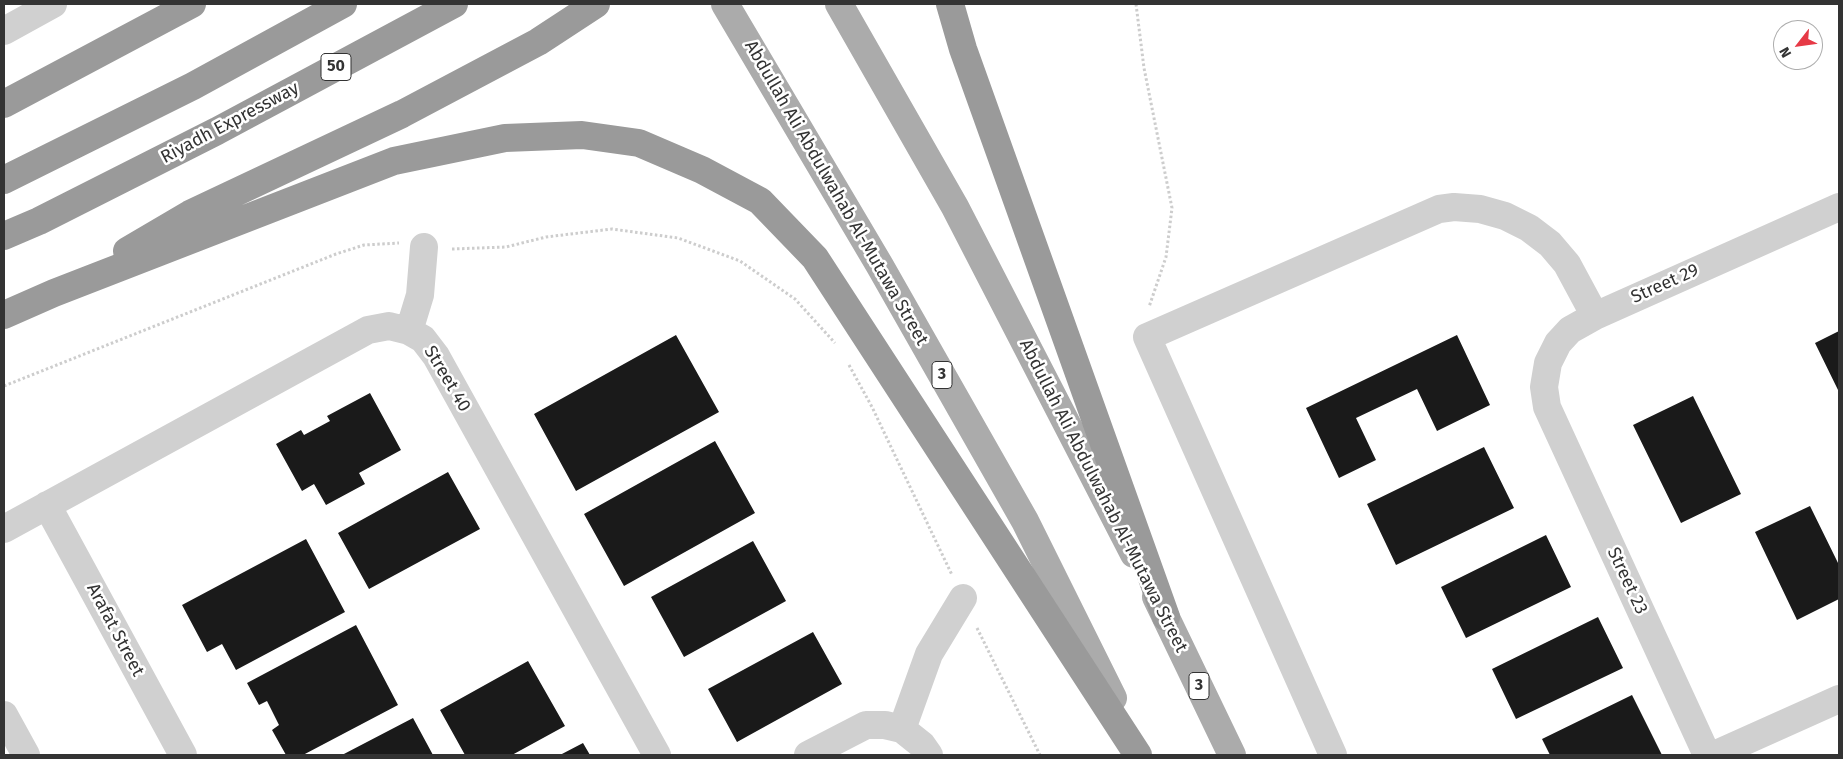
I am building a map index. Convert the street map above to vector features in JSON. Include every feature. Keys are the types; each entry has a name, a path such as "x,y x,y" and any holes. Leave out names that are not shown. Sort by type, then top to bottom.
{"highway":[{"path":"4,180 193,86 342,4"},
{"name":"Riyadh Expressway","path":"4,236 39,221 217,130 454,4"},
{"path":"538,42 561,10 562,4"},
{"path":"54,293 190,214 402,114 538,42 596,4"},
{"path":"950,4 967,58 1166,616"},
{"path":"4,104 187,6"},
{"path":"4,315 54,293 394,161 505,138 582,135 639,143 702,170 760,202 814,258 1139,755"}],"main road":[{"name":"Abdullah Ali Abdulwahab Al-Mutawa Street","path":"725,4 880,266 1025,521 1139,755"},
{"name":"Abdullah Ali Abdulwahab Al-Mutawa Street","path":"839,4 955,207 1166,616 1232,755"}],"street":[{"path":"4,31 53,4"},
{"path":"1333,755 1147,337 1438,210 1454,207 1480,209 1505,216 1536,233 1550,244 1567,264 1595,316"},
{"name":"Street 29","path":"1547,407 1544,387 1548,363 1558,343 1570,330 1595,316 1839,207"},
{"path":"409,331 420,296 424,247"},
{"name":"Street 40","path":"4,529 368,330 389,326 409,331 423,339 436,356 658,755"},
{"name":"Street 23","path":"1547,407 1707,755"},
{"name":"Arafat Street","path":"48,505 183,755"},
{"path":"902,729 929,654 962,598"},
{"path":"1714,755 1839,699"},
{"path":"4,715 26,755"},
{"path":"808,755 866,725 885,725 902,729 922,745 928,755"}],"path":[{"path":"1136,4 1144,68 1172,208 1166,257 1146,315 1147,337"},
{"path":"4,386 336,254 364,245 394,242 424,247 465,250 506,247 546,236 612,229 678,238 740,261 795,299 840,348"},
{"path":"844,357 872,407 962,598 1040,755"}],"building":[{"path":"1839,331 1839,392 1815,343"},
{"path":"676,335 719,412 576,491 534,414"},
{"path":"1457,335 1490,405 1437,431 1417,389 1356,418 1376,460 1339,478 1306,408"},
{"path":"370,393 401,450 359,473 365,484 326,505 314,484 302,491 276,444 301,430 304,435 330,421 327,416"},
{"path":"1693,396 1741,494 1681,523 1633,425"},
{"path":"715,441 755,513 624,586 584,514"},
{"path":"1484,447 1514,508 1396,565 1367,504"},
{"path":"448,472 480,529 369,589 338,533"},
{"path":"1810,506 1839,565 1839,599 1797,620 1755,532"},
{"path":"1546,535 1571,587 1466,638 1441,587"},
{"path":"306,539 345,612 236,670 222,644 207,652 182,605"},
{"path":"753,541 786,601 684,657 651,597"},
{"path":"1598,617 1623,668 1516,719 1492,669"},
{"path":"356,625 398,705 303,755 286,755 272,730 279,725 267,701 259,705 247,683"},
{"path":"813,632 842,684 737,742 708,689"},
{"path":"528,661 565,726 512,755 465,755 440,710"},
{"path":"1632,695 1662,755 1550,755 1542,739"},
{"path":"413,718 433,755 342,755"},
{"path":"583,743 590,755 560,755"}]}
